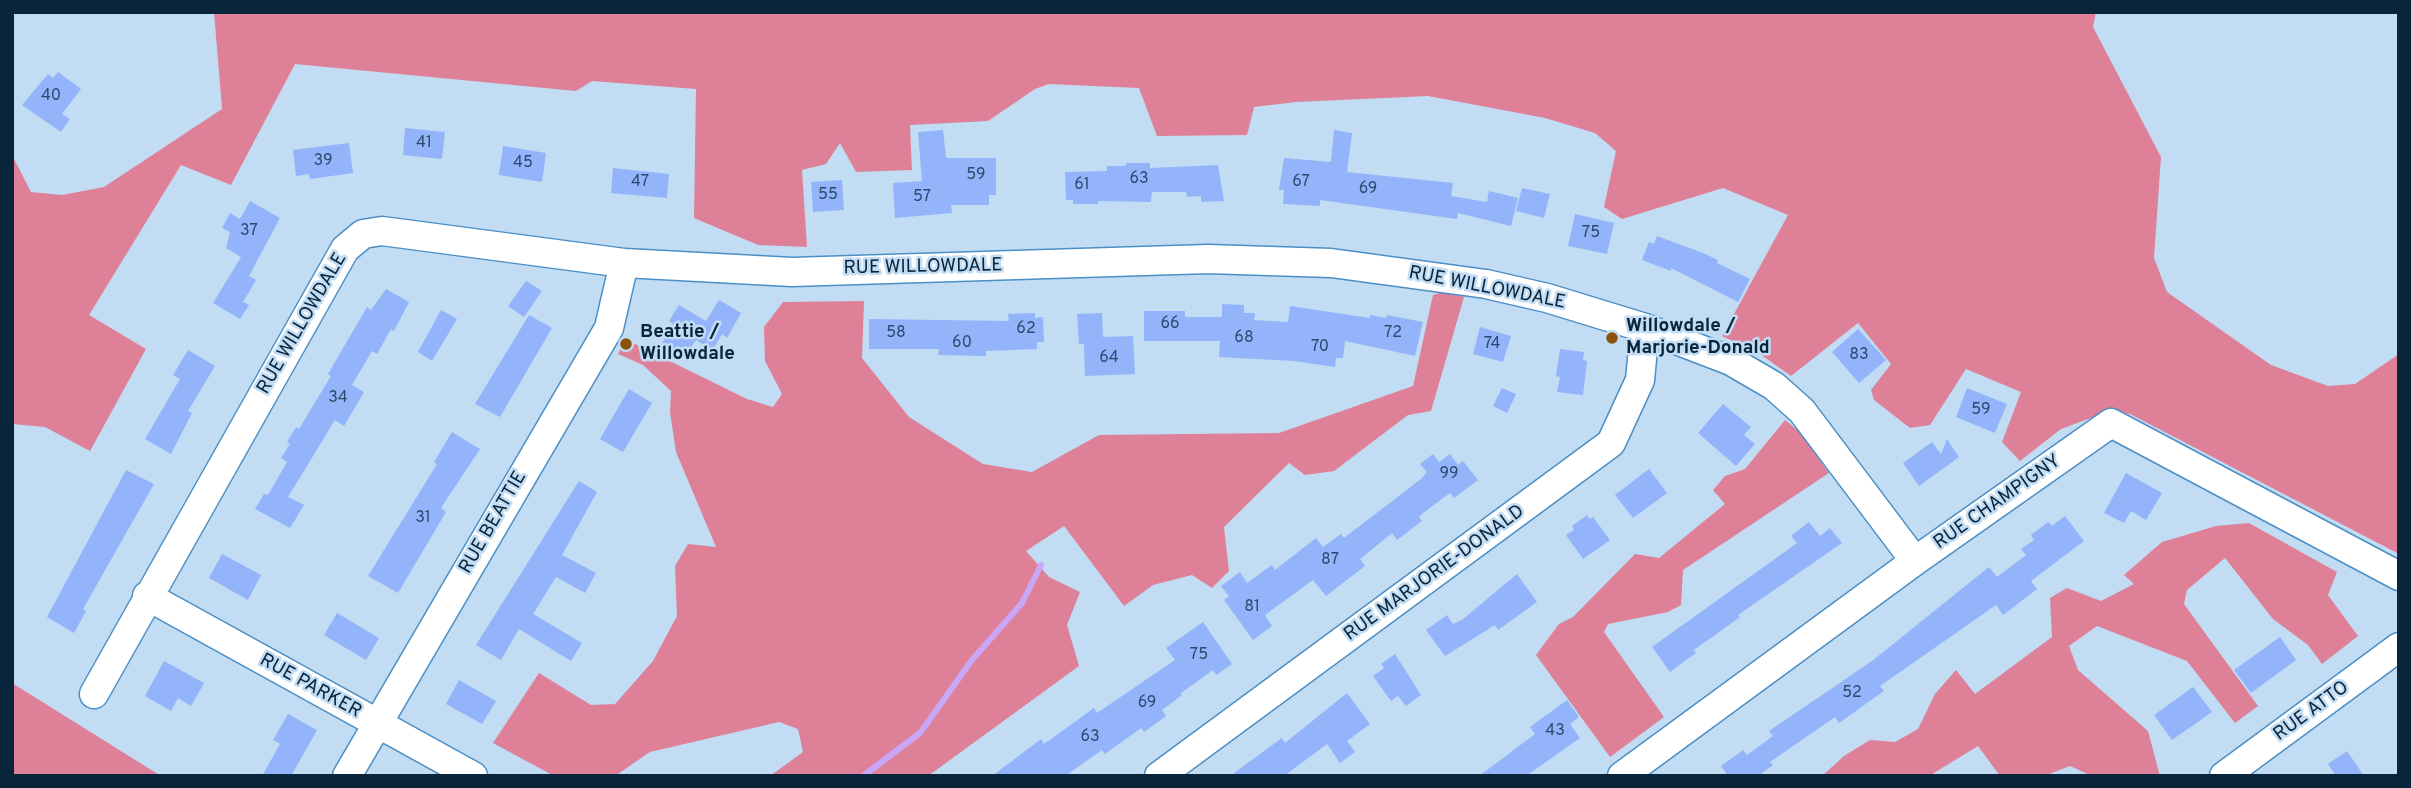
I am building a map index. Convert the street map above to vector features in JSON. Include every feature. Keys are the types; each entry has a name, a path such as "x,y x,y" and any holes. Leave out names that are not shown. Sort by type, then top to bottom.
{"street":[{"name":"RUE WILLOWDALE","path":"94,694 345,249 363,234 382,231 624,263 792,272 1189,259 1331,263 1486,285 1547,298 1645,328 1731,361 1774,387 1802,411 1915,561"},
{"name":"RUE BEATTIE","path":"347,776 609,328 624,263"},
{"name":"RUE MARJORIE-DONALD","path":"1159,776 1611,443 1640,380 1645,328"},
{"name":"RUE CHAMPIGNY","path":"1622,776 1915,561 2111,423 2399,576"},
{"name":"RUE PARKER","path":"148,596 473,776"},
{"name":"RUE ATTO","path":"2224,776 2399,647"}],"shaded area":[{"path":"214,12 2096,12 2093,27 2161,157 2154,258 2167,292 2271,365 2328,386 2355,384 2399,354 2399,554 2130,414 2107,412 2061,429 2020,461 2002,442 2021,392 1966,369 1930,425 1910,428 1874,400 1871,390 1891,364 1858,323 1791,376 1760,354 1722,336 1788,215 1723,188 1622,219 1604,207 1616,151 1595,133 1545,118 1428,96 1296,102 1254,107 1247,135 1157,136 1139,88 1049,84 1035,89 988,121 910,125 912,170 856,172 840,143 826,164 802,170 807,247 758,245 694,218 696,89 592,81 576,91 295,64 231,185 181,165 89,315 146,349 90,451 45,427 12,424 12,155 31,192 62,195 104,187 222,109"},
{"path":"1446,291 1464,297 1431,411 1408,415 1334,471 1305,475 1289,463 1224,527 1229,571 1212,588 1192,575 1153,585 1124,606 1064,526 1026,551 1049,577 1080,592 1067,625 1079,666 928,776 770,776 803,752 798,729 779,722 650,752 615,776 554,776 493,743 539,673 591,705 615,704 653,661 677,616 675,566 688,544 716,547 676,452 670,412 671,391 643,365 618,354 625,339 747,399 773,407 782,394 765,361 764,327 783,302 864,301 862,358 909,417 983,464 1032,472 1099,435 1279,433 1413,386 1433,295"},
{"path":"1785,420 1800,432 1829,473 1683,570 1681,605 1668,612 1608,624 1604,632 1664,717 1610,757 1536,655 1559,624 1573,617 1635,554 1659,558 1725,504 1713,490 1725,476 1745,469"},
{"path":"2249,523 2337,572 2328,595 2358,636 2322,664 2308,645 2273,619 2225,558 2187,590 2184,604 2258,706 2235,723 2187,661 2097,626 2069,646 2078,670 2148,731 2160,776 2092,776 2070,766 2044,776 2000,776 1978,746 1929,776 1822,776 1844,756 1870,740 1895,742 1918,729 1935,694 1956,670 1975,694 2052,637 2050,598 2067,588 2101,601 2134,584 2124,575 2162,542 2216,526"},
{"path":"12,683 161,776 12,776"}],"building":[{"path":"58,72 81,89 62,114 70,119 61,132 22,105 48,74 53,78"},
{"path":"405,128 445,132 442,159 403,155"},
{"path":"943,130 946,158 996,158 996,195 989,195 989,205 951,205 952,213 895,218 893,183 922,181 918,132"},
{"path":"1334,130 1352,133 1347,172 1453,183 1451,196 1487,202 1489,191 1518,198 1511,226 1458,213 1457,219 1320,200 1320,206 1283,204 1284,190 1279,190 1284,158 1331,162"},
{"path":"349,143 353,173 310,179 309,174 296,176 293,150"},
{"path":"503,146 546,153 542,182 499,175"},
{"path":"1126,163 1150,163 1150,168 1218,165 1224,201 1201,202 1201,196 1187,197 1186,192 1152,192 1151,202 1098,201 1098,204 1073,204 1073,200 1066,200 1065,172 1107,171 1107,166 1126,166"},
{"path":"613,168 669,174 667,198 611,193"},
{"path":"842,180 844,210 813,212 811,182"},
{"path":"1522,188 1550,194 1544,218 1516,211"},
{"path":"250,201 280,218 249,276 256,280 243,302 249,305 240,319 213,303 241,257 226,248 230,232 222,228 230,213 240,219"},
{"path":"1575,214 1614,223 1607,254 1568,246"},
{"path":"1657,236 1703,253 1750,279 1738,302 1671,268 1671,271 1642,260 1649,242 1654,244"},
{"path":"526,281 542,291 524,317 508,306"},
{"path":"386,289 409,302 394,331 391,329 377,354 372,351 352,385 364,392 344,426 335,420 288,497 304,505 290,528 255,509 264,494 268,495 287,462 281,458 290,444 287,442 296,427 299,429 331,376 328,374 367,307 371,310"},
{"path":"719,300 741,313 727,338 722,334 713,350 696,340 685,357 662,343 673,324 669,321 679,305 706,321"},
{"path":"1222,304 1244,305 1244,313 1255,313 1254,320 1288,322 1290,306 1370,318 1370,315 1386,318 1387,315 1423,322 1415,356 1345,341 1343,358 1336,358 1335,367 1294,361 1219,357 1220,341 1144,341 1144,311 1185,311 1185,317 1222,317"},
{"path":"441,310 457,319 432,361 418,352"},
{"path":"1035,313 1035,318 1043,317 1044,342 1037,342 1037,349 986,351 986,356 938,355 939,349 869,349 869,319 1009,321 1008,314"},
{"path":"1102,313 1103,337 1133,336 1135,374 1085,376 1084,344 1079,344 1077,314"},
{"path":"529,315 552,328 500,417 475,404"},
{"path":"1480,327 1511,336 1503,362 1473,354"},
{"path":"1858,329 1886,360 1859,383 1832,352"},
{"path":"1560,349 1584,352 1583,360 1587,361 1583,395 1557,392 1560,377 1556,376"},
{"path":"188,350 215,366 188,411 192,413 171,454 145,439 180,379 173,375"},
{"path":"1502,388 1516,394 1507,413 1493,406"},
{"path":"1967,388 2007,404 1995,433 1956,417"},
{"path":"629,389 652,403 623,452 600,439"},
{"path":"1723,404 1751,427 1744,435 1755,444 1736,466 1698,433"},
{"path":"452,432 480,449 441,508 446,512 398,593 368,576 437,464 434,462"},
{"path":"1947,439 1959,457 1919,486 1903,463 1932,442 1941,454"},
{"path":"1433,454 1439,462 1450,454 1458,465 1463,461 1478,480 1454,498 1450,493 1423,513 1419,517 1422,521 1397,540 1392,533 1360,559 1365,566 1326,596 1313,580 1265,615 1272,626 1253,640 1224,600 1229,596 1221,586 1240,572 1247,583 1272,565 1275,570 1316,538 1323,547 1341,534 1344,538 1421,479 1427,472 1420,464"},
{"path":"1649,469 1667,493 1633,518 1615,495"},
{"path":"126,470 154,484 83,609 86,611 74,633 47,617"},
{"path":"2126,473 2162,493 2146,520 2131,511 2124,523 2104,513"},
{"path":"579,481 597,492 562,555 596,573 585,593 556,577 533,614 582,643 571,661 519,629 501,660 476,645"},
{"path":"1587,515 1590,519 1593,517 1610,540 1583,559 1566,535 1574,530 1572,526"},
{"path":"2065,516 2084,541 2031,581 2037,589 2003,615 1996,605 1880,686 1884,691 1839,723 1835,717 1770,762 1773,765 1758,776 1728,776 1721,766 1743,750 1747,755 1773,736 1769,731 1872,661 1989,567 1997,577 2026,555 2021,549 2034,540 2031,535 2048,522 2052,526"},
{"path":"1809,522 1820,536 1830,528 1842,543 1738,615 1740,617 1694,650 1696,653 1670,672 1652,647 1797,543 1791,536"},
{"path":"222,554 261,575 248,600 209,578"},
{"path":"1517,574 1537,602 1498,630 1495,625 1445,656 1426,630 1447,615 1453,624 1462,620"},
{"path":"337,613 379,638 366,660 324,635"},
{"path":"1203,622 1232,664 1216,675 1213,670 1181,693 1182,695 1162,710 1166,716 1144,732 1141,728 1105,754 1102,750 1065,776 992,776 1041,739 1044,744 1094,708 1097,713 1175,660 1166,648"},
{"path":"2280,637 2296,660 2251,693 2234,670"},
{"path":"1395,654 1421,695 1406,706 1398,696 1391,701 1373,676 1384,668 1381,664"},
{"path":"164,661 204,683 191,706 178,698 171,711 145,696"},
{"path":"459,680 496,701 482,724 446,704"},
{"path":"2193,687 2212,712 2172,740 2154,715"},
{"path":"1347,693 1370,724 1347,741 1355,752 1340,763 1327,744 1284,776 1230,776 1282,738 1285,743"},
{"path":"1567,700 1579,717 1570,724 1580,738 1526,776 1479,776 1535,734 1530,727"},
{"path":"288,714 317,730 291,776 262,776 280,744 273,740"},
{"path":"2347,751 2364,776 2336,776 2328,764"}],"waterway":[{"path":"863,776 920,733 972,660 1022,603 1041,565"}],"place":[{"name":"Willowdale / Marjorie-Donald","path":"1612,338"},
{"name":"Beattie / Willowdale","path":"626,344"}]}
